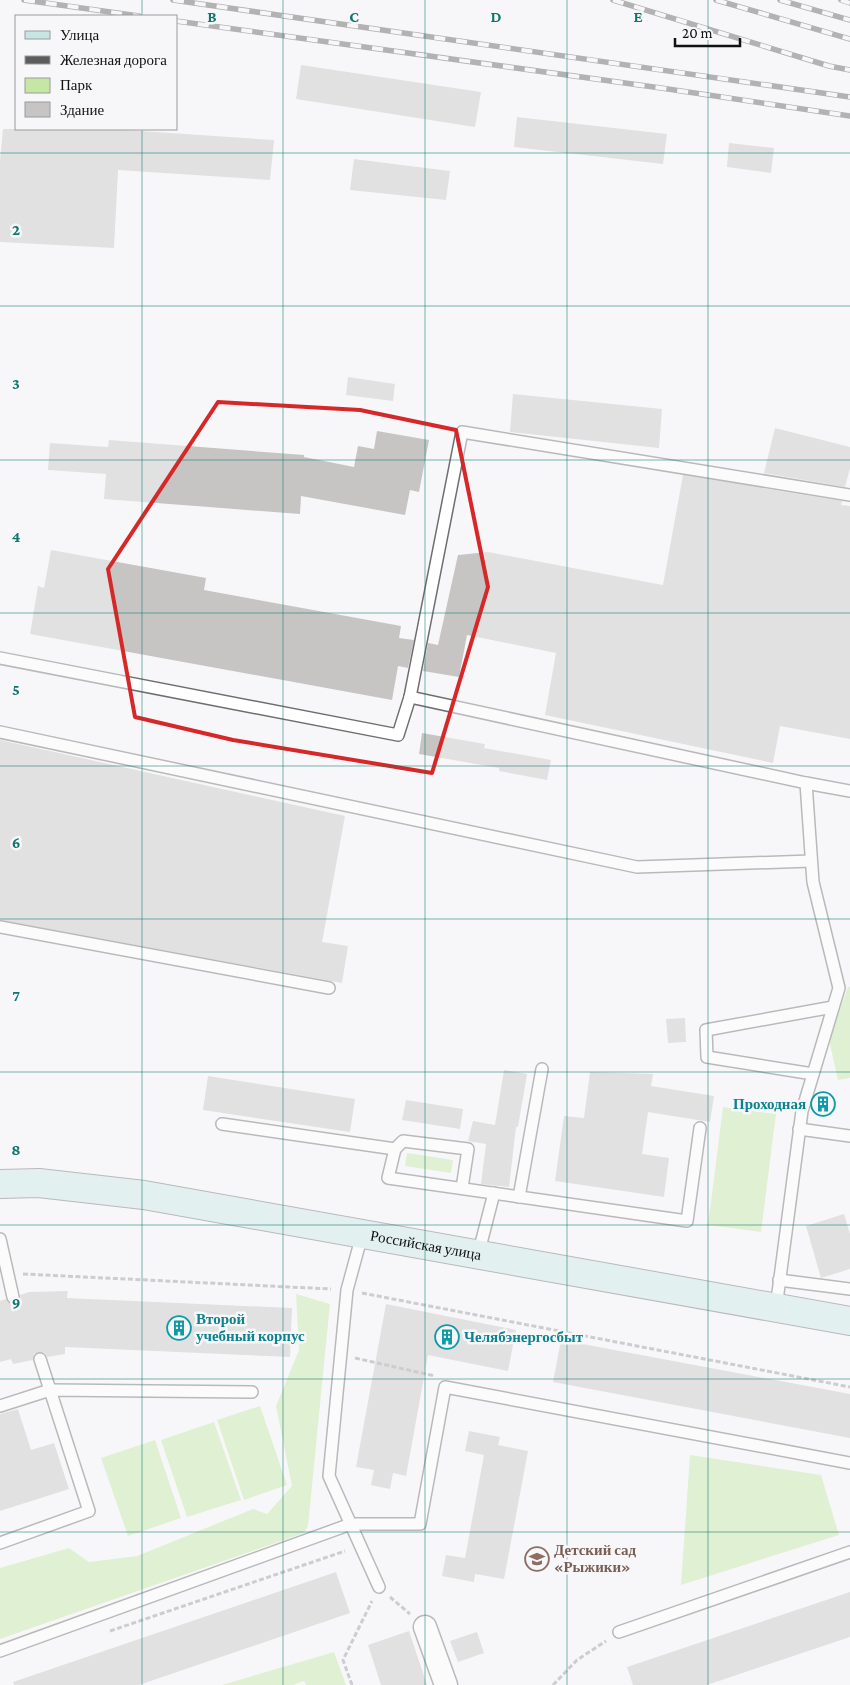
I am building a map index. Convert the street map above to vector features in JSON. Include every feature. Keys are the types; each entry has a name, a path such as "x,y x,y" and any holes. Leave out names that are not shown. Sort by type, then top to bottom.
{"main road":[{"name":"Российская улица","path":"0,1184 39,1183 144,1195 850,1321"}],"street":[{"path":"425,1627 446,1685"}],"lane":[{"path":"0,658 398,735 410,697 462,432 850,495"},
{"path":"410,697 806,784 850,791"},
{"path":"0,732 637,867 811,862"},
{"path":"776,1308 802,1111 839,988 813,882 806,784"},
{"path":"0,926 329,988"},
{"path":"812,1074 707,1057 706,1030 833,1007"},
{"path":"519,1197 542,1069"},
{"path":"222,1124 395,1149"},
{"path":"462,1188 468,1149 403,1141 395,1149 388,1178 687,1221 700,1128"},
{"path":"799,1129 850,1136"},
{"path":"478,1255 494,1193"},
{"path":"362,1235 347,1290 329,1476 379,1587"},
{"path":"0,1239 13,1297"},
{"path":"779,1280 850,1289"},
{"path":"0,1543 89,1511 40,1359"},
{"path":"0,1651 352,1524 420,1524 446,1387 850,1463"},
{"path":"0,1406 50,1390 252,1392"},
{"path":"619,1632 850,1552"}],"path":[{"path":"8,1273 347,1290 850,1387"},
{"path":"341,1355 434,1376 446,1387"},
{"path":"104,1633 361,1546"},
{"path":"352,1685 343,1660 379,1587 425,1627"},
{"path":"553,1685 577,1660 619,1632"}],"highlighted area":[{"path":"218,402 360,410 456,430 488,587 432,773 233,740 135,717 108,569"}],"green space":[{"path":"848,987 850,987 850,1078 838,1080 829,1040"},
{"path":"723,1107 776,1114 761,1232 708,1225"},
{"path":"407,1153 453,1160 451,1173 405,1166"},
{"path":"296,1294 330,1304 308,1526 304,1533 0,1639 0,1568 69,1548 89,1562 137,1556 253,1509 267,1514 292,1486 276,1406 299,1350"},
{"path":"260,1406 287,1485 244,1500 217,1420"},
{"path":"214,1422 241,1500 187,1517 161,1440"},
{"path":"155,1440 181,1518 128,1536 101,1458"},
{"path":"690,1455 821,1475 839,1535 681,1585"},
{"path":"334,1652 346,1685 306,1685 304,1681 293,1685 222,1685"}],"building":[{"path":"301,65 481,92 475,127 296,99"},
{"path":"517,117 667,134 663,164 514,147"},
{"path":"3,129 126,130 274,140 270,180 118,170 114,248 0,242 0,161"},
{"path":"729,143 774,148 771,173 727,167"},
{"path":"354,159 450,171 446,200 350,190"},
{"path":"348,377 395,384 393,401 346,395"},
{"path":"513,394 662,409 659,448 510,432"},
{"path":"775,428 850,447 850,468 845,487 764,473"},
{"path":"377,431 429,440 419,492 410,490 405,515 301,496 300,514 104,499 106,474 48,470 50,443 108,447 109,440 304,455 304,457 354,467 358,446 374,449"},
{"path":"683,475 842,501 841,505 850,506 850,739 780,726 773,763 545,715 556,653 467,635 459,677 423,671 428,643 438,645 458,555 488,552 663,585"},
{"path":"51,550 206,578 204,590 401,626 399,638 414,640 408,668 398,666 392,700 30,634 38,586 44,588"},
{"path":"422,733 485,744 484,748 551,760 547,780 499,771 499,768 419,754"},
{"path":"0,740 345,816 322,942 348,946 342,983 0,920"},
{"path":"685,1018 686,1042 668,1043 666,1019"},
{"path":"504,1070 527,1074 518,1127 516,1127 509,1187 481,1184 486,1144 468,1141 473,1121 495,1125"},
{"path":"590,1072 653,1074 651,1086 714,1096 710,1122 648,1112 642,1154 669,1158 664,1197 555,1181 564,1116 584,1118"},
{"path":"208,1076 355,1099 350,1132 203,1110"},
{"path":"406,1100 463,1109 460,1129 402,1120"},
{"path":"844,1214 850,1234 850,1269 821,1278 806,1226"},
{"name":"Второй учебный корпус","path":"68,1291 67,1298 292,1308 290,1357 65,1347 65,1354 47,1357 45,1353 38,1352 34,1354 33,1360 13,1364 11,1359 0,1362 0,1301 6,1299 14,1304 20,1300 20,1295 29,1292"},
{"path":"386,1304 516,1330 508,1371 428,1355 406,1476 393,1473 390,1489 371,1485 374,1470 356,1467"},
{"path":"561,1340 850,1394 850,1438 553,1382"},
{"path":"18,1409 31,1450 54,1443 69,1489 0,1511 0,1414"},
{"path":"469,1431 500,1437 498,1445 528,1451 504,1579 475,1574 474,1582 442,1576 446,1555 465,1558 484,1455 465,1451"},
{"path":"336,1572 350,1613 139,1685 14,1685 13,1682"},
{"path":"850,1592 850,1637 707,1685 633,1685 627,1667"},
{"path":"409,1631 427,1685 381,1685 368,1645"},
{"path":"477,1632 484,1653 458,1662 450,1641"}],"railway":[{"path":"24,0 132,15"},
{"path":"173,0 850,97"},
{"path":"613,0 829,66 850,70"},
{"path":"716,0 850,39"},
{"path":"780,0 850,20"},
{"path":"841,0 850,3"},
{"path":"178,21 850,116"}],"place":[{"name":"Проходная","path":"823,1104"},
{"name":"Второй учебный корпус","path":"179,1328"},
{"name":"Челябэнергосбыт","path":"447,1337"},
{"name":"Детский сад «Рыжики»","path":"537,1559"}]}
